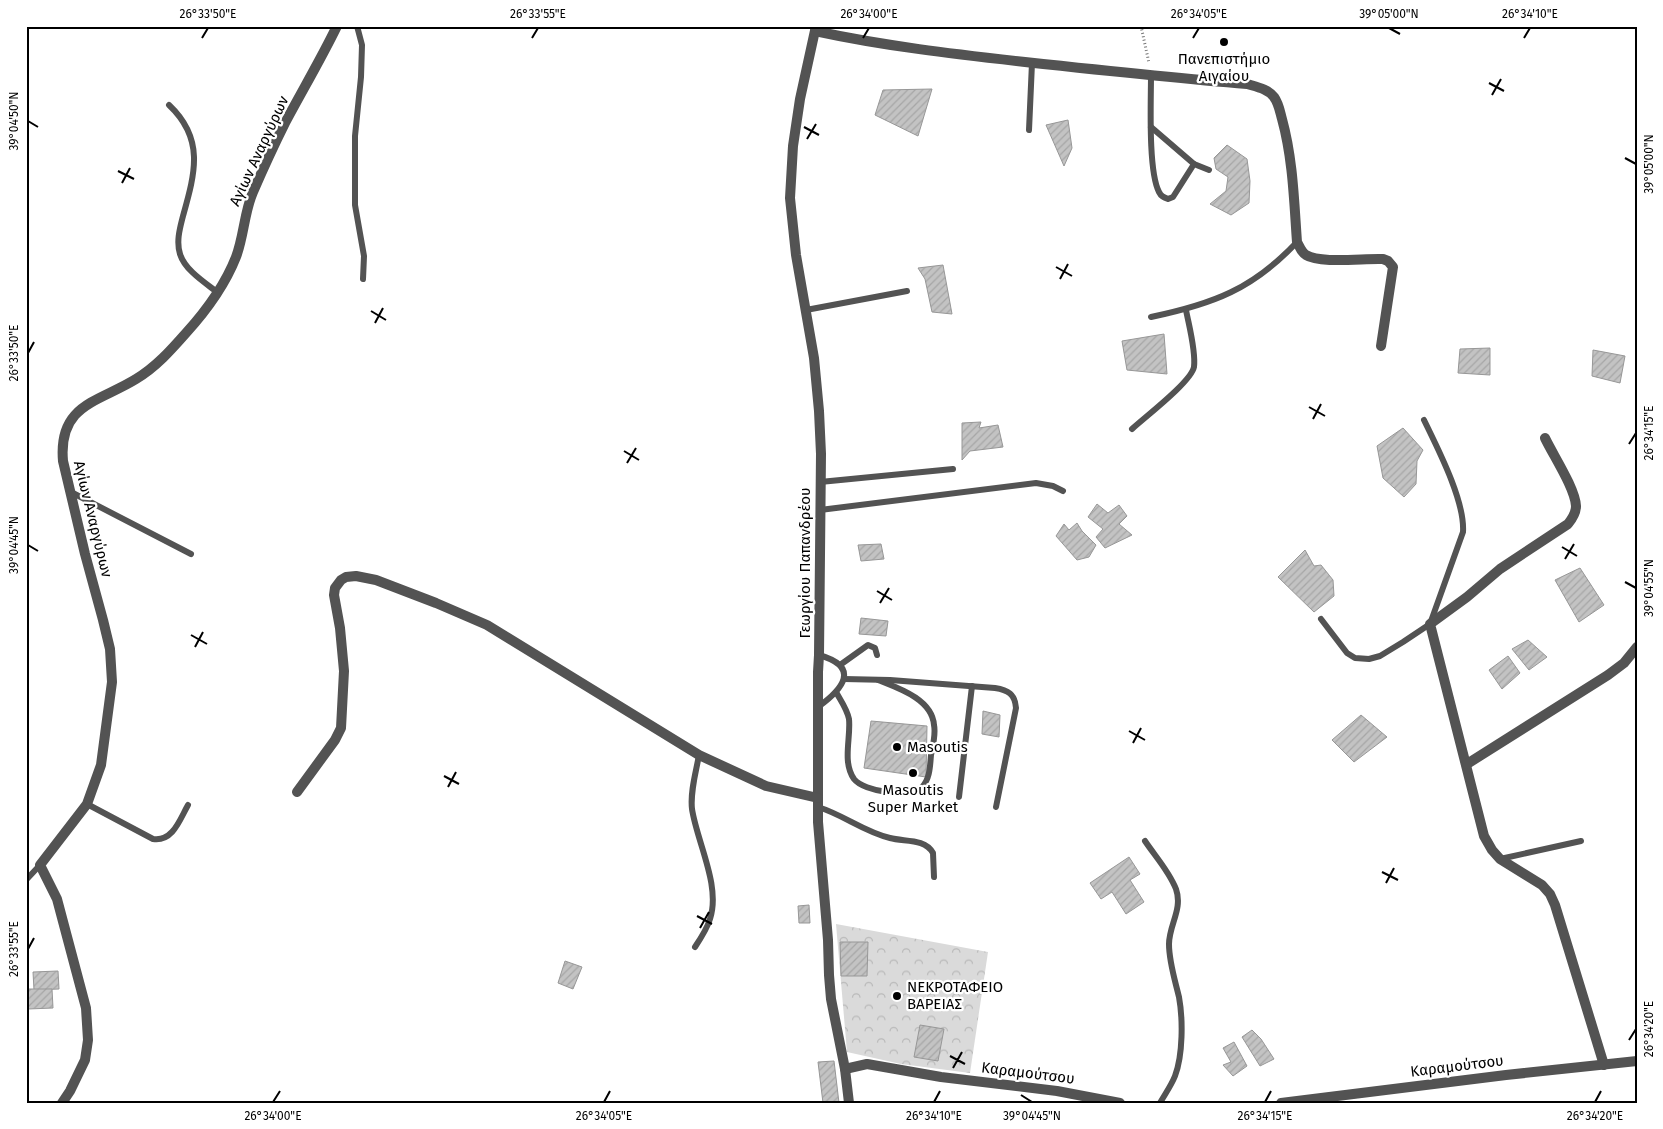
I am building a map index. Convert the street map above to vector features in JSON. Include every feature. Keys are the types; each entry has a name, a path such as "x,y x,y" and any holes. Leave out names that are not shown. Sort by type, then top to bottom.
{"street":[{"name":"Αγίων Αναργύρων","path":"40,865 87,804 101,765 112,682 112,666 103,620 63,461 62,448 65,431 73,417 93,401 135,379 161,360 198,320 217,292 236,256 253,192 285,124 337,26"},
{"path":"815,29 871,43 1151,76 1247,84 1269,92 1275,98 1286,134 1297,242 1301,250 1310,257 1327,260 1383,259 1392,265 1393,271 1381,346"},
{"name":"Γεωργίου Παπανδρέου","path":"815,29 800,99 793,146 790,190 792,225 814,358 819,410 818,802 831,999 845,1069 849,1103"},
{"path":"1545,438 1574,495 1576,506 1572,519 1568,524 1500,569 1467,597 1430,624 1484,836 1500,859 1542,885 1550,894 1576,970 1604,1065"},
{"path":"297,792 335,740 341,728 344,671 340,628 334,595 337,585 346,576 356,576 376,580 487,625 699,755 766,786 818,802"},
{"path":"1467,764 1624,663 1637,647"},
{"path":"40,865 57,899 86,1008 88,1040 85,1060 62,1103"},
{"name":"Καραμούτσου","path":"1281,1103 1637,1061"},
{"name":"Καραμούτσου","path":"845,1069 867,1064 941,1077 1057,1091 1120,1103"}],"lane":[{"path":"357,26 362,45 356,136 355,205 364,256 363,279"},
{"path":"1029,130 1032,63"},
{"path":"1151,76 1151,128 1155,179 1162,197 1168,199 1173,197 1194,164"},
{"path":"169,105 181,116 188,127 192,141 194,167 178,234 180,255 185,264 217,292"},
{"path":"1151,128 1194,164 1209,170"},
{"path":"1151,317 1186,310 1232,292 1256,279 1283,257 1297,242"},
{"path":"806,310 907,291"},
{"path":"1132,429 1182,384 1192,371 1194,355 1186,310"},
{"path":"1321,619 1347,653 1363,660 1380,656 1430,624 1463,532 1464,522 1461,507 1441,455 1424,420"},
{"path":"820,482 953,469"},
{"path":"820,510 1029,483 1046,484 1063,491"},
{"path":"70,491 191,554"},
{"path":"840,665 868,645 875,648 877,656"},
{"path":"818,707 836,692 844,680 844,674 840,665 833,660 819,655"},
{"path":"844,680 878,680 972,686 1004,689 1009,692 1015,700 1016,708 996,807"},
{"path":"836,692 848,713 848,764 850,774 856,781 871,789 909,792 921,787 929,776 935,729 933,718 922,703 904,691 878,680"},
{"path":"959,797 972,686"},
{"path":"695,947 706,929 712,906 709,875 692,807 692,794 699,755"},
{"path":"818,802 858,826 880,836 924,844 931,850 934,857 934,877"},
{"path":"87,804 160,840 166,838 171,833 188,804"},
{"path":"1145,841 1167,872 1176,888 1178,898 1178,908 1169,937 1169,946 1179,999 1180,1051 1175,1076 1160,1103"},
{"path":"1500,859 1581,841"},
{"name":"Αγίων Αναργύρων","path":"26,880 40,865"}],"path":[{"path":"1141,26 1151,76"}],"green space":[{"path":"836,924 988,952 970,1073 901,1064 847,1052"}],"building":[{"path":"932,89 918,136 875,115 883,90"},
{"path":"1068,120 1072,148 1064,166 1046,125"},
{"path":"1227,145 1247,159 1250,181 1249,203 1231,215 1210,204 1226,191 1228,177 1216,169 1214,158"},
{"path":"943,265 952,314 932,312 925,279 918,268"},
{"path":"1164,334 1167,374 1127,370 1122,341"},
{"path":"1490,348 1490,375 1458,373 1460,349"},
{"path":"1593,350 1625,356 1620,383 1592,376"},
{"path":"981,422 979,428 998,425 1003,447 970,451 962,460 962,423"},
{"path":"1403,428 1423,450 1417,461 1416,484 1404,497 1383,478 1377,446"},
{"path":"1097,504 1108,513 1119,505 1127,516 1119,524 1132,535 1105,548 1096,537 1103,529 1088,517"},
{"path":"1077,523 1096,545 1089,557 1077,560 1056,536 1064,524 1069,530"},
{"path":"881,544 884,559 861,561 858,545"},
{"path":"1305,550 1314,566 1321,565 1333,580 1334,596 1314,612 1278,577"},
{"path":"1580,568 1604,605 1579,622 1555,580"},
{"path":"861,618 888,621 886,636 859,634"},
{"path":"1528,640 1547,657 1529,670 1512,649"},
{"path":"1508,656 1520,673 1502,689 1489,670"},
{"path":"983,711 1000,715 999,737 982,734"},
{"path":"1361,715 1387,737 1354,762 1332,740"},
{"name":"Masoutis","path":"871,721 927,726 926,777 864,768"},
{"path":"1129,857 1140,874 1130,880 1144,902 1126,914 1112,892 1101,899 1090,883"},
{"path":"809,905 810,923 799,923 798,906"},
{"path":"840,942 868,942 867,976 841,976"},
{"path":"565,961 582,967 573,989 558,983"},
{"path":"58,971 59,989 34,990 33,972"},
{"path":"27,989 52,989 53,1008 28,1009"},
{"path":"920,1025 944,1029 938,1061 914,1057"},
{"path":"1252,1030 1261,1039 1274,1059 1260,1066 1242,1037"},
{"path":"1234,1042 1247,1066 1233,1076 1223,1065 1231,1062 1223,1048"},
{"path":"834,1061 839,1103 823,1103 818,1062"}],"place":[{"name":"Πανεπιστήμιο Αιγαίου","path":"1224,42"},
{"name":"Masoutis","path":"897,747"},
{"name":"Masoutis Super Market","path":"913,773"},
{"name":"ΝΕΚΡΟΤΑΦΕΙΟ ΒΑΡΕΙΑΣ","path":"897,996"}]}
